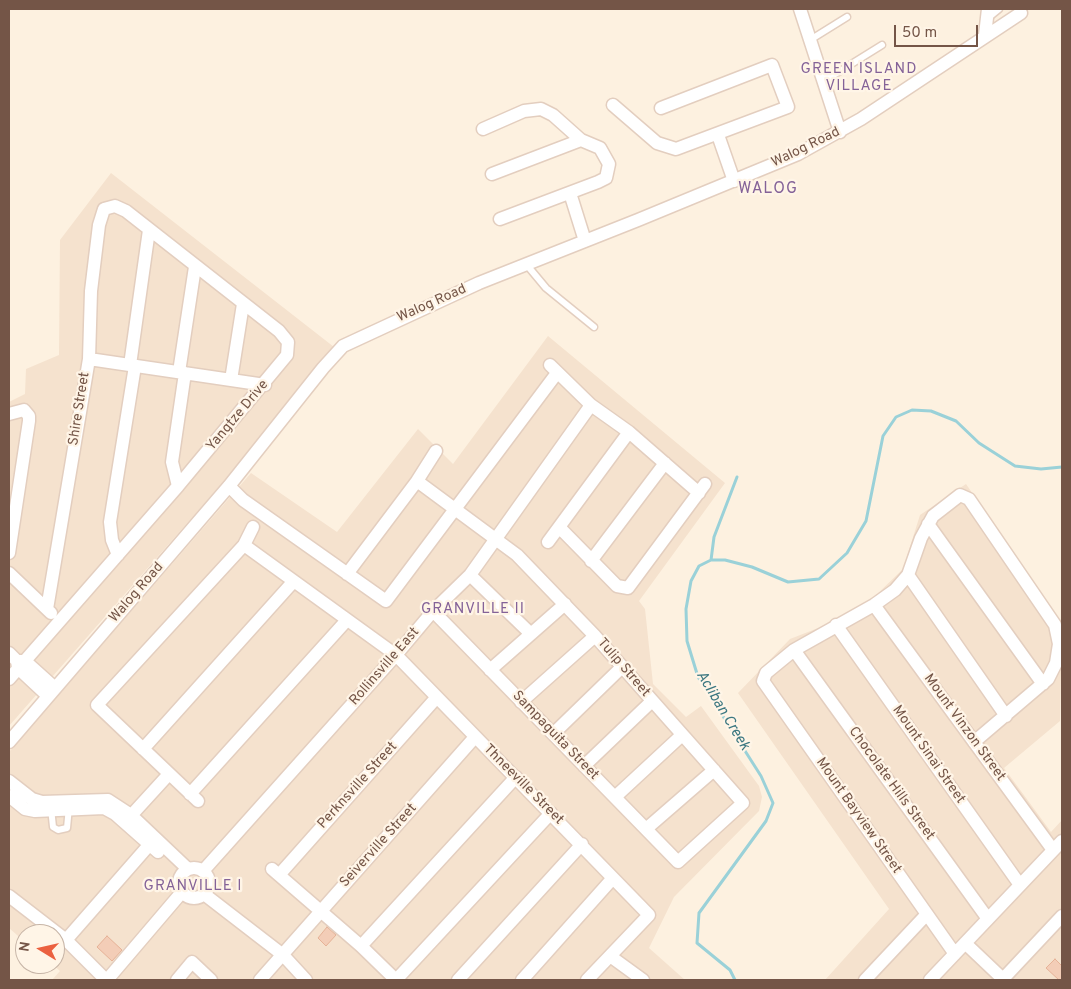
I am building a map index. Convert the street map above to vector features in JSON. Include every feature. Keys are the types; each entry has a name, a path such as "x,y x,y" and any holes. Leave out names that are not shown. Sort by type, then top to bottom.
{"street":[{"path":"800,9 840,132"},
{"name":"Walog Road","path":"9,742 229,486 323,368 344,346 385,325 526,264 790,157 840,132 904,92 984,35 1021,13"},
{"path":"984,35 988,14"},
{"path":"613,105 657,143 667,148 676,149 718,135 788,107 772,66 661,108"},
{"path":"483,129 524,111 541,109 553,115 581,140 600,148 609,164 606,178 500,219"},
{"path":"718,135 734,181"},
{"path":"492,174 581,140"},
{"path":"570,193 585,241"},
{"name":"Yangtze Drive","path":"9,679 17,661 60,620 265,385 285,360 289,348 288,342 278,330 120,208 109,206 104,209"},
{"name":"Shire Street","path":"47,610 88,359 93,275 99,225 104,209"},
{"path":"118,555 112,540 110,522 149,230"},
{"path":"178,486 172,462 195,267"},
{"path":"231,380 243,304"},
{"path":"88,359 265,385"},
{"path":"229,486 244,500 386,601 455,509 554,369 592,405 629,432 665,463 702,488 632,586 624,588 617,586 559,527"},
{"name":"Rollinsville East","path":"203,872 396,656 433,611 470,574 592,405"},
{"path":"9,414 24,410 29,416 9,553"},
{"path":"548,542 629,432"},
{"path":"347,574 417,481 436,451"},
{"path":"591,561 665,463"},
{"name":"Tulip Street","path":"417,481 517,556 595,636 744,803 678,862"},
{"path":"794,650 874,605 895,590 908,575 928,524 957,496 964,495 969,499 1055,626 1059,644 1059,655 1053,672 1043,684 974,742"},
{"path":"928,524 1043,684"},
{"path":"253,528 244,545 97,705 194,798 347,620"},
{"name":"Thneeville Street","path":"244,545 396,656 582,844 649,915 610,956"},
{"path":"9,574 60,620"},
{"path":"470,574 531,634"},
{"path":"908,575 1006,716"},
{"path":"143,749 293,582"},
{"path":"490,670 565,604"},
{"name":"Mount Vinzon Street","path":"874,605 1053,850"},
{"name":"Sampaguita Street","path":"433,611 678,862"},
{"name":"Mount Sinai Street","path":"836,625 1020,885"},
{"path":"521,702 595,636"},
{"name":"Mount Bayview Street","path":"794,650 766,672 763,678 764,684 955,954"},
{"name":"Chocolate Hills Street","path":"794,650 988,919"},
{"path":"17,661 52,692"},
{"path":"553,734 622,667"},
{"name":"Perknsville Street","path":"320,911 276,872 437,697"},
{"path":"584,766 652,701"},
{"path":"615,797 682,735"},
{"name":"Seiverville Street","path":"260,980 475,737"},
{"path":"646,830 714,770"},
{"path":"128,819 169,774"},
{"path":"361,946 516,777"},
{"path":"9,781 32,799 51,807"},
{"path":"9,796 25,809 69,806 104,808 128,819 185,871"},
{"path":"320,911 361,946 396,980 551,813"},
{"path":"128,819 150,844 185,871"},
{"path":"930,980 1062,841"},
{"path":"66,940 150,844"},
{"path":"458,980 582,844"},
{"path":"185,871 196,868 203,872 208,882 204,894"},
{"path":"185,871 179,885 182,892 192,898 204,894"},
{"path":"522,980 613,878"},
{"path":"9,896 66,940 106,980 182,892"},
{"path":"204,894 283,956 306,980"},
{"path":"865,980 927,914"},
{"path":"965,943 1003,980 1062,916"},
{"path":"587,980 610,956 643,980"},
{"path":"177,980 192,962 211,980"}],"lane":[{"path":"988,14 999,9"},
{"path":"810,40 847,17"},
{"path":"824,81 882,45"},
{"path":"526,264 546,288 594,327"},
{"path":"51,807 53,827 58,830 67,828 69,806"}],"shaded area":[{"path":"111,173 334,347 225,480 9,726 9,402 25,394 26,369 59,355 60,240"},
{"path":"548,336 725,483 639,601 645,609 653,684 686,717 701,706 759,786 762,797 759,811 674,897 649,948 685,980 52,980 57,974 65,974 65,924 15,924 15,933 9,928 9,752 251,473 337,532 418,429 453,464"},
{"path":"966,484 1062,624 1060,721 1004,768 1051,832 1062,820 1062,980 825,980 889,909 738,693 790,639 831,623 871,600 903,569 920,515"}],"building":[{"path":"327,927 336,935 326,946 318,938"},
{"path":"107,936 122,950 112,961 97,947"},
{"path":"1055,959 1062,966 1062,980 1059,980 1046,968"}],"waterway":[{"name":"Acliban Creek","path":"735,980 730,970 697,943 699,913 766,821 773,803 761,776 698,677 687,641 686,609 691,581 699,566 711,560 725,560 752,567 788,582 819,579 847,553 866,521 883,436 896,417 912,410 931,411 956,421 979,443 1015,466 1041,469 1062,467"},
{"path":"711,560 714,537 737,477"}],"district":[{"name":"GREEN ISLAND VILLAGE","path":"859,78"},
{"name":"WALOG","path":"768,190"},
{"name":"GRANVILLE II","path":"473,610"},
{"name":"GRANVILLE I","path":"193,887"}]}
